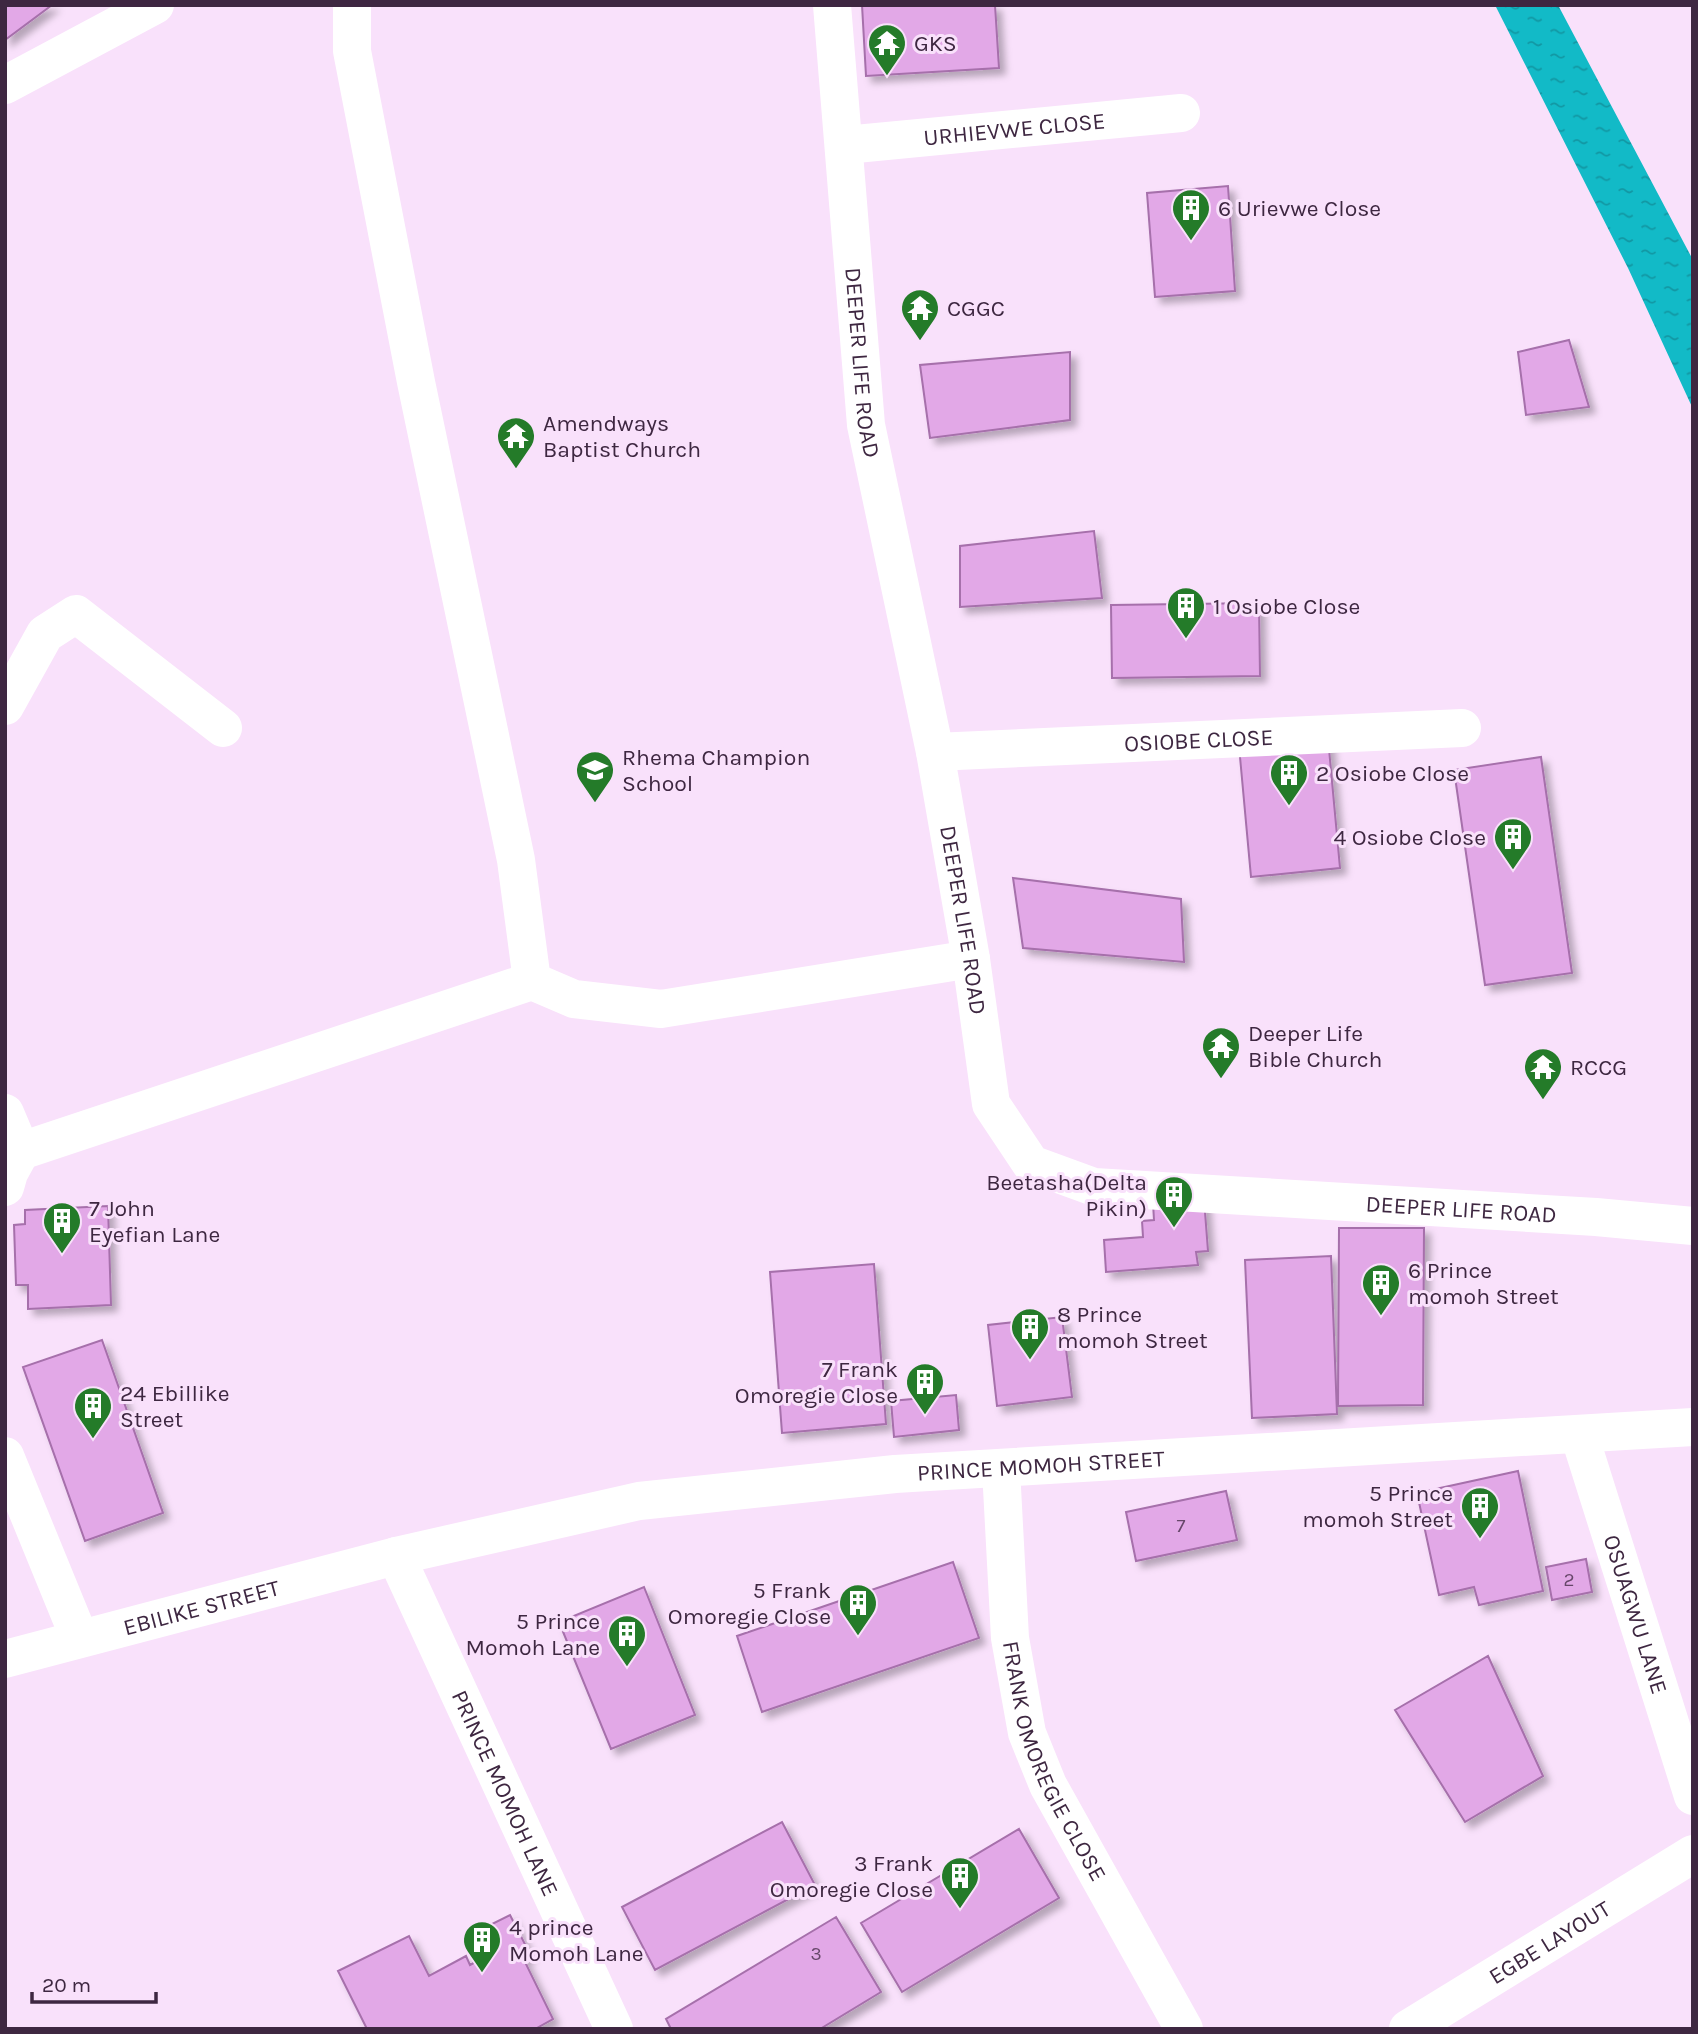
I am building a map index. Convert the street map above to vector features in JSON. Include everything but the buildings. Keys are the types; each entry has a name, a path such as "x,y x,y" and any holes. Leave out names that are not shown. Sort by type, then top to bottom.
{"street":[{"path":"5,85 155,5"},
{"path":"352,5 352,51 416,382 516,860 532,981"},
{"name":"DEEPER LIFE ROAD","path":"832,5 866,425 935,752 971,959 991,1104 1031,1164 1094,1187 1596,1217 1693,1226"},
{"name":"URHIEVWE CLOSE","path":"845,145 1181,113"},
{"path":"5,706 45,634 76,614 223,728"},
{"name":"OSIOBE CLOSE","path":"935,752 1462,728"},
{"path":"5,1187 21,1151 532,981 574,999 661,1009 971,959"},
{"path":"5,1113 21,1151"},
{"name":"PRINCE MOMOH STREET","path":"396,1556 639,1501 895,1475 1693,1427"},
{"name":"OSUAGWU LANE","path":"1579,1434 1693,1796"},
{"path":"5,1456 79,1637"},
{"name":"FRANK OMOREGIE CLOSE","path":"1001,1469 1010,1638 1027,1733 1048,1785 1184,2029"},
{"name":"EBILIKE STREET","path":"5,1659 79,1637 396,1556"},
{"name":"PRINCE MOMOH LANE","path":"396,1556 614,2029"},
{"name":"EGBE LAYOUT","path":"1408,2029 1693,1854"}],"water":[{"path":"1495,5 1558,5 1693,260 1693,409 1628,268"}],"place":[{"name":"GKS","path":"887,77"},
{"name":"6 Urievwe Close","path":"1191,242"},
{"name":"CGGC","path":"920,342"},
{"name":"Amendways Baptist Church","path":"516,470"},
{"name":"1 Osiobe Close","path":"1186,640"},
{"name":"Rhema Champion School","path":"595,804"},
{"name":"2 Osiobe Close","path":"1289,807"},
{"name":"4 Osiobe Close","path":"1513,871"},
{"name":"Deeper Life Bible Church","path":"1221,1080"},
{"name":"RCCG","path":"1543,1101"},
{"name":"Beetasha(Delta Pikin)","path":"1174,1229"},
{"name":"7 John Eyefian Lane","path":"62,1255"},
{"name":"6 Prince momoh Street","path":"1381,1317"},
{"name":"8 Prince momoh Street","path":"1030,1361"},
{"name":"7 Frank Omoregie Close","path":"925,1416"},
{"name":"24 Ebillike Street","path":"93,1440"},
{"name":"5 Prince momoh Street","path":"1480,1540"},
{"name":"5 Frank Omoregie Close","path":"858,1637"},
{"name":"5 Prince Momoh Lane","path":"627,1668"},
{"name":"3 Frank Omoregie Close","path":"960,1910"},
{"name":"4 prince Momoh Lane","path":"482,1974"}]}
